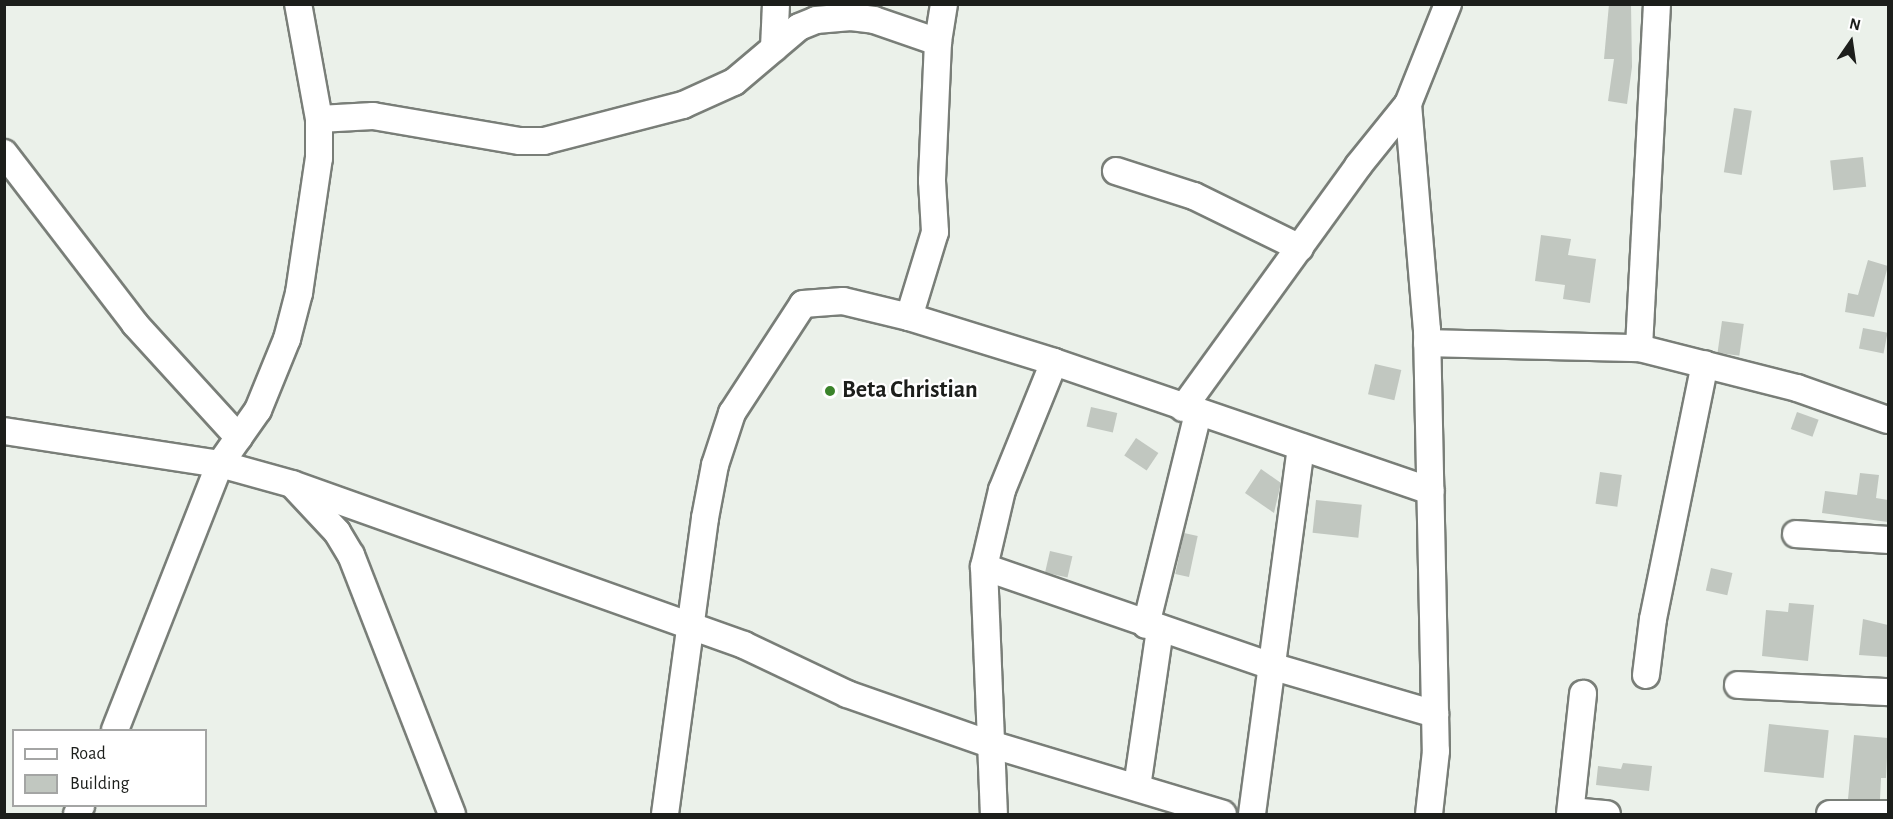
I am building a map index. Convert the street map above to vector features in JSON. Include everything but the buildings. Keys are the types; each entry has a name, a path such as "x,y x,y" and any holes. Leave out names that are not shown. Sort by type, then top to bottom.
{"street":[{"path":"115,729 220,464 258,410 288,339 299,293 320,158 319,119 298,4"},
{"path":"774,48 776,4"},
{"path":"909,317 935,232 932,182 938,42 944,4"},
{"path":"1137,787 1153,627 1190,410 1300,248 1408,104 1448,4"},
{"path":"1639,348 1657,4"},
{"path":"319,119 373,116 520,141 544,141 683,105 734,81 799,27 816,20 851,17 938,42"},
{"path":"1408,104 1427,343 1435,714 1430,814"},
{"path":"4,153 135,324 239,438"},
{"path":"1116,171 1194,196 1300,248"},
{"path":"665,814 705,518 715,465 732,413 799,308 810,302 843,301 909,317 1054,362 1431,490"},
{"path":"1427,343 1639,348 1797,388 1888,420"},
{"path":"994,814 984,567 1002,490 1054,362"},
{"path":"1646,675 1653,619 1705,364"},
{"path":"4,431 220,464 292,484 434,531 495,558 744,645 848,694 990,744 1223,814"},
{"path":"1252,814 1274,667 1301,447"},
{"path":"292,484 337,532 351,555 452,814"},
{"path":"1796,534 1888,540"},
{"path":"984,567 1274,667 1435,714"},
{"path":"1738,685 1888,693"},
{"path":"1583,694 1571,813 1608,814"},
{"path":"1830,814 1888,814"}],"place":[{"name":"Beta Christian","path":"830,391"}]}
